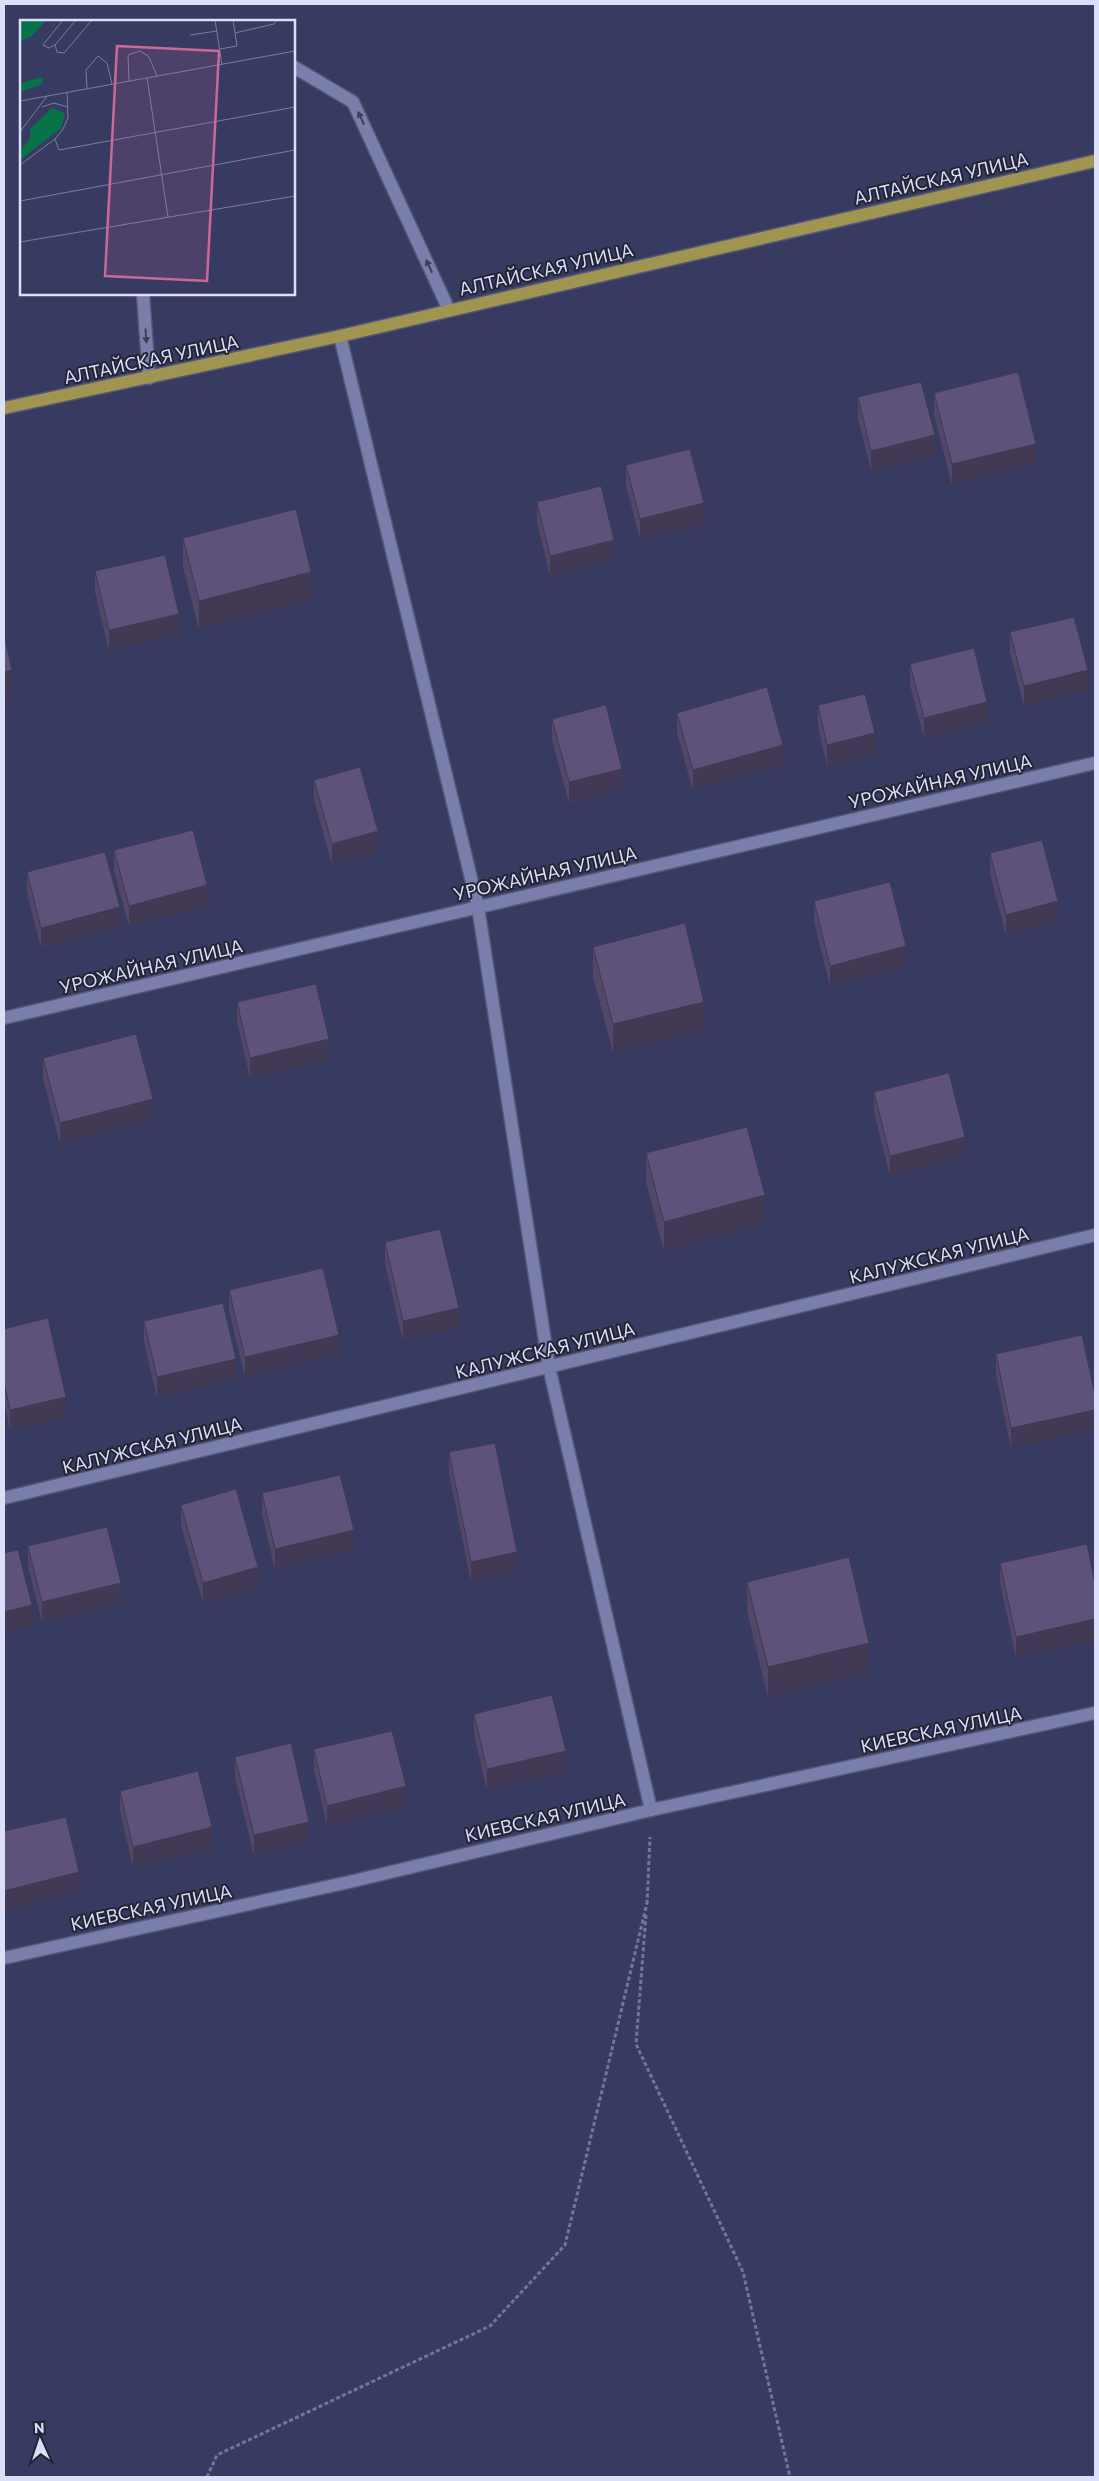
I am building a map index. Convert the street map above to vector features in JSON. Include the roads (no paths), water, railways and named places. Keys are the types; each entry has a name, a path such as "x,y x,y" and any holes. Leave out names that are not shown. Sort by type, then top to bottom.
{"main road":[{"name":"АЛТАЙСКАЯ УЛИЦА","path":"4,408 340,336 1095,161"}],"street":[{"path":"295,68 353,102 449,310"},
{"path":"143,295 149,378"},
{"path":"340,336 478,907 549,1367 651,1810"},
{"name":"УРОЖАЙНАЯ УЛИЦА","path":"4,1018 1095,763"},
{"name":"КАЛУЖСКАЯ УЛИЦА","path":"4,1498 1095,1235"},
{"name":"КИЕВСКАЯ УЛИЦА","path":"4,1958 349,1882 651,1810 1095,1713"}]}
